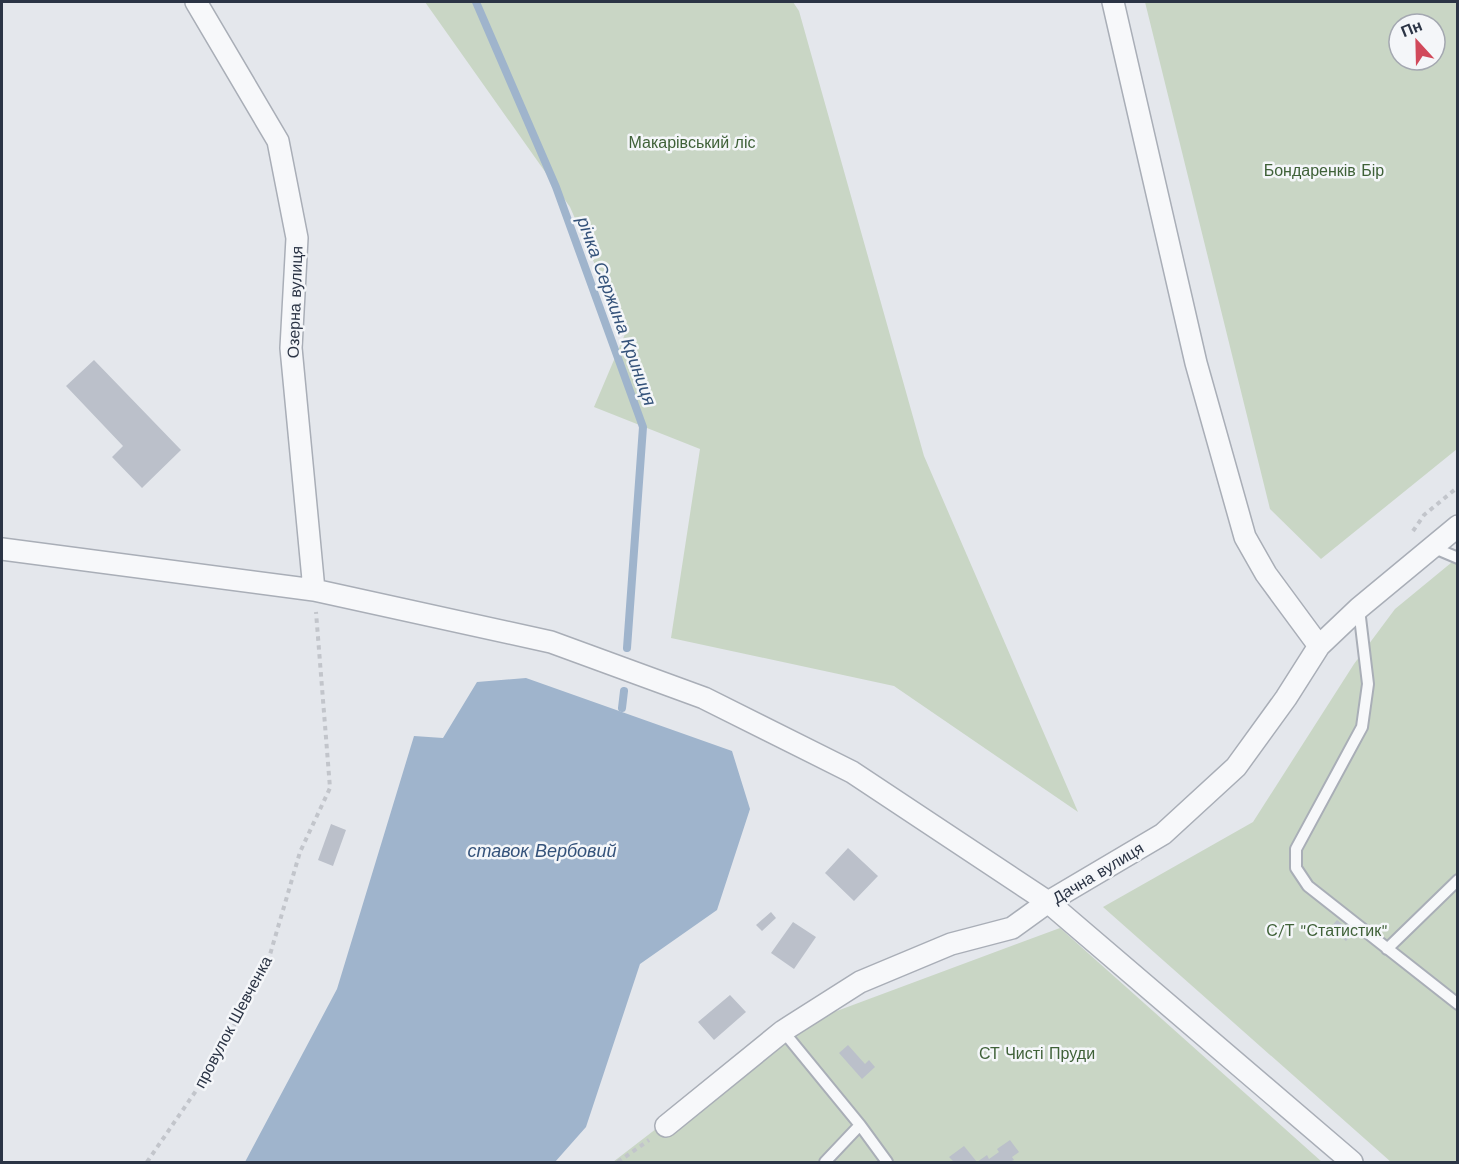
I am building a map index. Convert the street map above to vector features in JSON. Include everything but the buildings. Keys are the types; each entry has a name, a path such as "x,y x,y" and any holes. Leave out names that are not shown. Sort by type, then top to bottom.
{"street":[{"name":"Озерна вулиця","path":"196,2 278,141 297,238 291,348 314,590"},
{"path":"1113,2 1196,363 1245,537 1266,574 1319,646"},
{"name":"Дачна вулиця","path":"666,1126 783,1031 860,982 951,944 1012,928 1048,902 1163,834 1236,767 1286,698 1319,646 1359,608 1458,526"},
{"path":"2,549 314,590 551,642 704,698 852,772 1048,902 1352,1162"}],"lane":[{"path":"1432,547 1458,558"},
{"path":"1359,608 1368,684 1362,727 1296,849 1296,868 1308,886 1458,1005"},
{"path":"1387,949 1458,880"},
{"path":"783,1031 860,1125 887,1162"},
{"path":"825,1162 860,1125"}],"path":[{"name":"провулок Шевченка","path":"147,1162 213,1066 269,958 300,852 330,788 314,590"},
{"path":"618,1162 666,1126"}],"green space":[{"name":"Макарівський ліс","path":"425,2 793,2 799,11 924,456 1078,812 894,686 671,638 700,449 594,407 625,334 570,207"},
{"name":"Бондаренків Бір","path":"1145,2 1457,2 1457,449 1321,559 1270,509"},
{"name":"С/Т \"Статистик\"","path":"1457,558 1457,1162 1391,1162 1103,907 1253,822 1354,664 1395,609"},
{"name":"СТ Чисті Пруди","path":"1060,928 1322,1162 613,1162 783,1031"}],"water":[{"name":"ставок Вербовий","path":"526,678 732,751 750,809 717,910 640,964 586,1127 555,1162 245,1162 337,989 414,736 443,738 477,682"}],"waterway":[{"name":"річка Сержина Криниця","path":"476,2 556,187 643,427 627,648"},
{"path":"622,708 624,691"}]}
